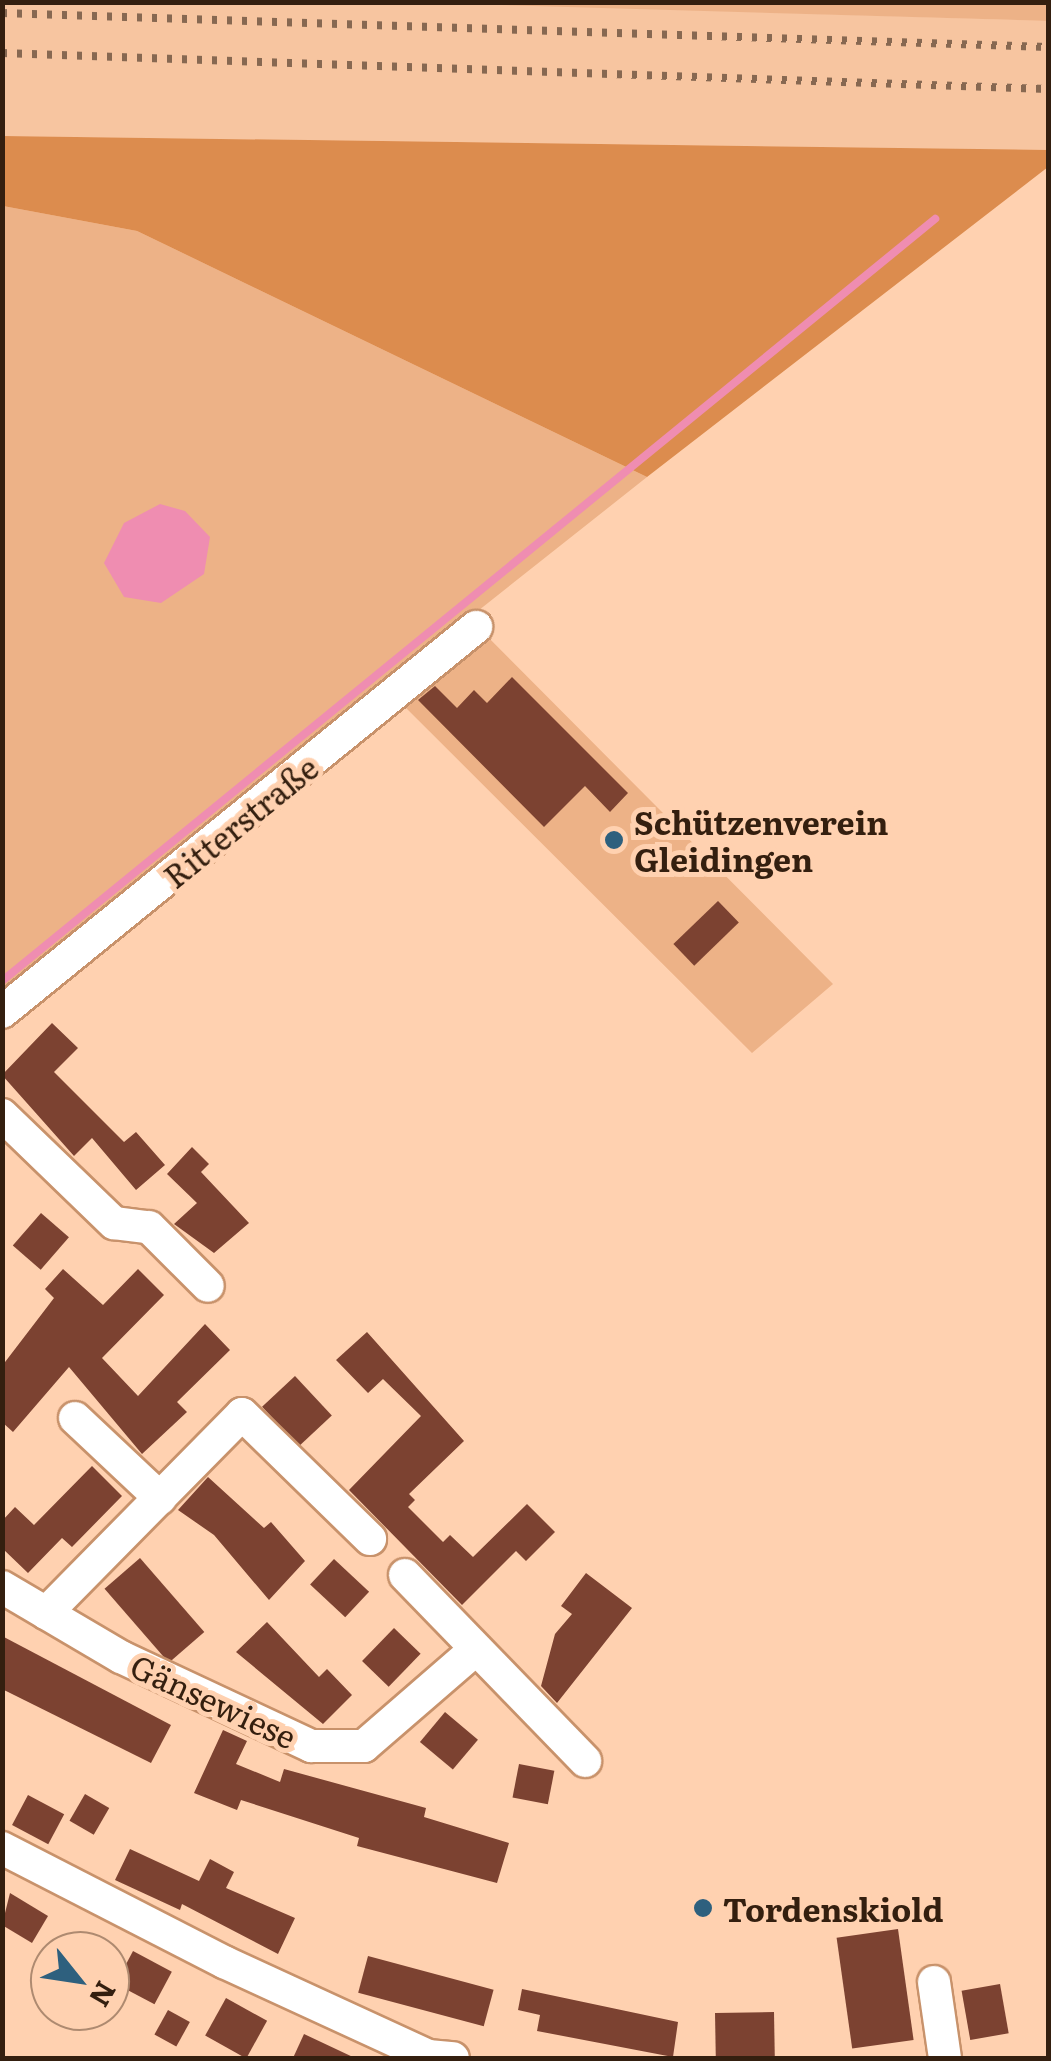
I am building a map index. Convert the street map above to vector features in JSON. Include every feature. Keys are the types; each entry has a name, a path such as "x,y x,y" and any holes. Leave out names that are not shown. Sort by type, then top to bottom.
{"street":[{"name":"Ritterstraße","path":"2,1012 476,627"},
{"path":"2,1116 114,1223 149,1228 208,1286"},
{"path":"46,1613 242,1414 370,1539"},
{"path":"75,1418 160,1498"},
{"path":"405,1575 585,1762"},
{"name":"Gänsewiese","path":"2,1587 204,1700 311,1746 364,1746 476,1649"},
{"path":"2,1848 436,2058"},
{"path":"934,1982 944,2058"}],"shaded area":[{"path":"433,2 1048,21 1048,150 3,136 3,3"},
{"path":"433,2 1048,2 1048,21 433,3"},
{"path":"3,136 1048,150 1048,167 647,477 137,231 3,206"},
{"path":"3,206 137,231 647,477 469,618 833,984 752,1053 395,697 3,1012"},
{"path":"160,504 185,511 210,537 204,574 161,603 124,597 104,563 124,523"}],"building":[{"path":"512,677 628,793 610,812 585,786 544,827 418,700 435,686 457,708 474,690 487,703"},
{"path":"718,901 739,923 694,966 673,944"},
{"path":"52,1023 78,1048 54,1072 124,1142 136,1132 165,1165 136,1190 92,1138 74,1156 2,1075"},
{"path":"192,1147 209,1164 201,1172 249,1223 214,1253 174,1224 197,1203 167,1174"},
{"path":"41,1213 69,1237 41,1270 13,1245"},
{"path":"63,1269 103,1305 138,1269 164,1295 102,1358 138,1396 205,1324 230,1350 177,1402 187,1412 142,1454 69,1367 13,1432 2,1422 2,1366 54,1298 45,1289"},
{"path":"367,1332 464,1441 409,1494 415,1500 408,1507 443,1542 450,1535 473,1557 527,1504 555,1532 526,1561 516,1551 462,1605 349,1490 421,1416 383,1379 368,1393 336,1360"},
{"path":"295,1376 332,1415 299,1446 262,1407"},
{"path":"92,1466 122,1496 72,1547 62,1538 28,1573 2,1548 2,1521 15,1507 34,1525"},
{"path":"208,1477 264,1528 271,1522 305,1561 269,1600 214,1535 178,1510"},
{"path":"140,1558 204,1632 169,1663 105,1589"},
{"path":"334,1559 369,1592 345,1617 310,1585"},
{"path":"586,1573 632,1608 557,1703 541,1686 555,1634 572,1614 561,1606"},
{"path":"267,1622 319,1677 327,1669 352,1695 323,1724 236,1652"},
{"path":"394,1628 421,1654 389,1687 362,1661"},
{"path":"2,1636 171,1725 151,1763 2,1689"},
{"path":"445,1712 478,1740 453,1770 420,1742"},
{"path":"223,1730 247,1741 236,1764 280,1782 284,1769 426,1808 424,1817 509,1843 497,1883 357,1846 359,1838 241,1800 237,1810 194,1793"},
{"path":"519,1764 554,1771 548,1804 513,1797"},
{"path":"85,1794 109,1808 94,1835 70,1821"},
{"path":"28,1795 64,1814 48,1844 12,1825"},
{"path":"130,1849 199,1881 210,1859 234,1872 226,1888 295,1918 278,1954 182,1904 180,1910 115,1880"},
{"path":"10,1893 48,1916 39,1931 30,1931 30,1942 2,1925"},
{"path":"898,1929 914,2040 852,2049 837,1938"},
{"path":"133,1951 172,1972 154,2004 130,1991"},
{"path":"368,1956 494,1990 484,2026 358,1993"},
{"path":"1000,1984 1009,2033 970,2040 962,1991"},
{"path":"522,1989 678,2022 673,2057 537,2031 540,2015 518,2010"},
{"path":"226,1998 267,2021 246,2058 205,2036"},
{"path":"168,2010 190,2022 176,2047 154,2034"},
{"path":"774,2012 775,2058 716,2058 715,2013"},
{"path":"304,2034 355,2058 293,2058"}],"waterway":[{"path":"2,981 935,219"}],"railway":[{"path":"2,13 1048,47"},
{"path":"2,53 1048,89"}],"place":[{"name":"Schützenverein Gleidingen","path":"614,840"},
{"name":"Tordenskiold","path":"703,1908"}]}
